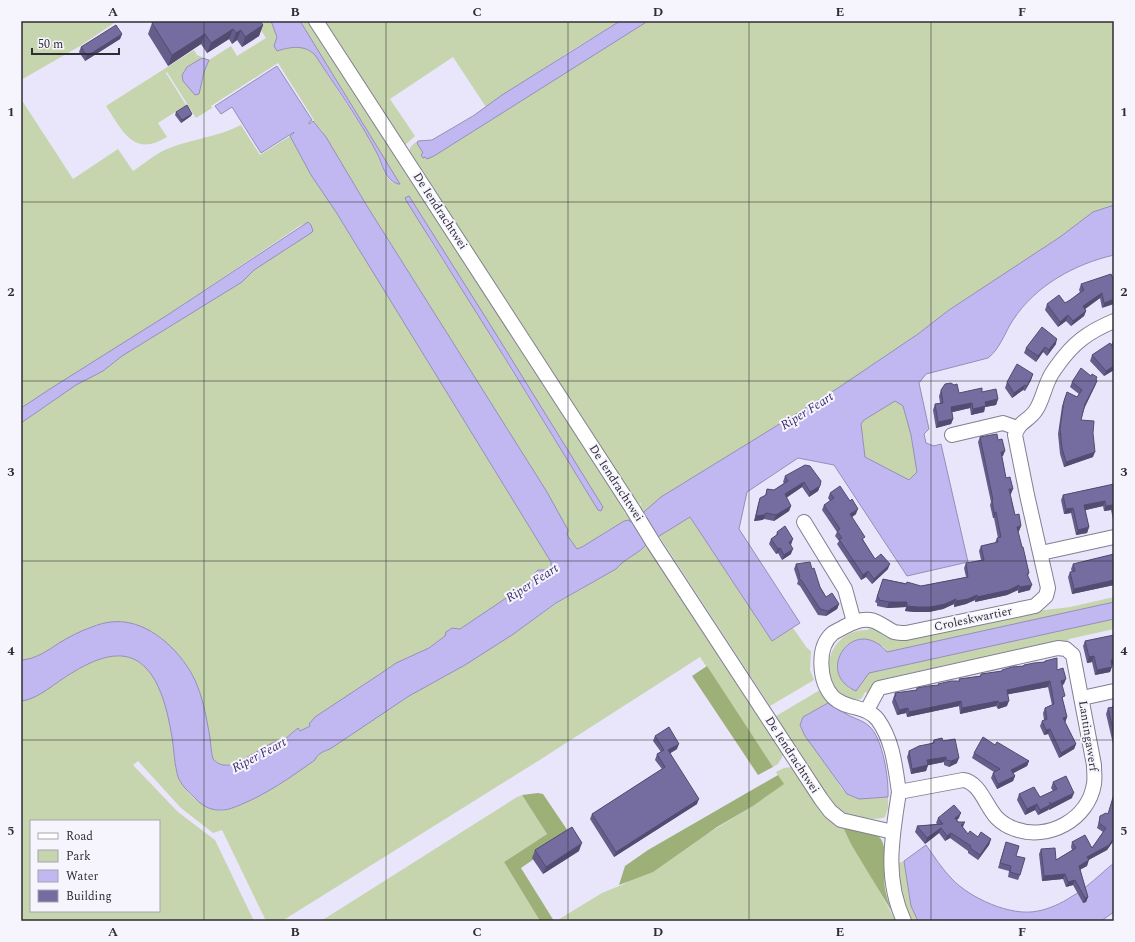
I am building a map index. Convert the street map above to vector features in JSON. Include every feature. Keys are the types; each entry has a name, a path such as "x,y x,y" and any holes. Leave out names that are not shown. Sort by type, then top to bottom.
{"street":[{"name":"De Iendrachtwei","path":"316,21 654,544 830,811 841,820 893,832"},
{"path":"952,435 1003,424 1017,428 1021,423 1032,417 1038,408 1049,377 1068,351 1096,329 1114,321"},
{"name":"Croleskwartier","path":"866,710 844,705 833,696 824,683 821,665 823,648 832,634 854,622 870,620 896,632 906,633 1035,606 1046,596 1048,588 1017,447 1015,435 1017,428"},
{"path":"804,522 845,589 854,622"},
{"path":"1040,552 1114,536"},
{"name":"Lantingawerf","path":"866,710 879,688 1058,648 1066,649 1073,655 1094,765 1094,783 1089,799 1080,813 1067,823 1050,832 1029,833 1013,828 997,818 969,780 899,792"},
{"path":"1082,698 1114,691"},
{"path":"866,710 876,718 887,734 894,758 899,792 890,857 891,875 894,894 904,921"}],"green space":[{"path":"21,21 117,21 80,46 21,80"},
{"path":"255,21 271,21 277,37 274,46 277,51 297,47 311,51 315,55 376,151 387,177 394,183 399,183 300,21 311,21 628,513 624,513 629,514 632,520 612,528 577,549 567,535 547,492 278,63 211,106 212,108 196,118 167,72 166,73 186,105 158,123 167,137 155,143 137,143 130,138 123,132 106,106 194,50 197,55 202,57 185,70 183,77 187,85 197,95 199,94 204,72 209,60 231,46 237,56 266,38","holes":["409,196 602,507 598,510 430,240"]},
{"path":"322,21 620,21 572,50 486,107 453,57 390,99 415,136 404,146"},
{"path":"648,21 1114,21 1114,205 1093,212 1060,237 949,310 918,334 838,388 661,497 644,513 640,507 641,503 638,507 409,154 414,143 418,141 417,143 423,153 423,158 434,156"},
{"path":"21,99 73,179 118,149 133,171 167,149 241,125 260,155 290,136 311,175 336,212 551,562 548,570 544,571 460,629 456,628 429,648 396,663 315,717 305,729 300,731 298,728 284,739 272,743 229,765 220,764 213,759 204,708 192,674 184,661 157,635 141,627 109,622 91,627 75,634 35,658 21,660 21,423 76,385 103,371 122,356 242,282 254,270 313,231 311,225 308,223 301,225 169,314 21,408"},
{"path":"895,401 903,406 911,435 917,472 909,480 865,457 861,424 864,420"},
{"path":"690,517 772,641 793,628 807,648 811,651 810,670 814,680 770,706 659,536"},
{"path":"648,543 651,549 650,553 652,550 785,752 778,764 773,767 700,657 538,761 282,921 266,921 222,830 213,833 181,808 138,761 133,765 178,812 215,840 254,921 21,921 21,701 37,696 66,676 94,661 113,656 122,656 134,659 144,666 153,676 164,700 173,743 176,770 181,783 194,798 202,804 212,809 224,811 249,801 278,785 315,760 321,753 330,749 409,696 465,665 512,635 557,603 616,569 619,565 644,548"},
{"path":"1114,597 1114,602 887,652 883,646 848,644 840,656 837,667 841,679 850,689 869,673 1114,619 1114,629 1069,639 1066,644 1057,642 1048,643 888,678 879,681 869,694 865,692 862,698 858,700 844,695 835,686 830,675 829,662 833,650 841,640 853,632 868,630 869,628 878,630 1070,607"},
{"path":"707,666 773,767 758,775 692,676"},
{"path":"820,690 828,703 803,717 800,725 805,736 824,761 842,789 853,797 859,799 888,797 888,808 885,817 875,819 861,817 837,809 776,716"},
{"path":"792,767 843,827 896,921 556,921 602,893 624,884 753,806 783,784 776,772 784,768"},
{"path":"778,775 784,784 753,806 717,827 653,872 619,885 625,866 648,850"},
{"path":"538,793 543,794 570,834 521,868 554,921 540,921 504,862 547,834 522,795"},
{"path":"522,795 547,834 504,862 540,921 321,921 517,797"},
{"path":"843,827 872,833 879,837 882,841 885,853 885,888 892,912 851,844"},
{"path":"904,861 911,906 918,921 910,921 901,901 899,863"}],"water":[{"path":"271,21 300,21 400,184 393,182 384,171 377,153 363,128 315,55 306,49 297,47 277,51 274,46 277,37"},
{"path":"620,21 648,21 434,156 427,159 425,157 423,158 421,155 423,153 417,143 418,141 432,140 473,116 502,95"},
{"path":"202,58 209,60 204,72 199,94 195,95 183,81 182,75 187,67"},
{"name":"Riper Feart","path":"277,66 312,120 309,124 313,121 326,137 367,206 547,492 568,530 567,535 577,549 624,521 629,520 630,522 661,497 838,388 918,334 949,310 1060,237 1093,212 1114,205 1114,255 1071,270 1045,286 1022,308 1013,320 996,350 988,358 926,374 919,383 929,429 924,434 926,443 934,446 941,444 968,562 907,576 834,465 798,458 747,492 739,529 800,623 772,641 690,517 648,543 616,569 556,603 512,635 465,665 409,696 330,749 321,753 315,760 279,785 240,805 227,810 216,810 208,808 199,802 184,787 178,777 170,725 163,699 152,675 144,666 134,659 122,656 103,658 66,676 37,696 21,701 21,660 46,652 75,634 101,624 120,622 141,626 171,646 186,665 202,698 213,759 220,764 232,765 272,743 285,739 298,728 300,731 310,726 309,724 315,717 396,663 429,648 445,636 446,632 452,628 460,629 533,580 533,575 538,570 548,570 551,566 551,562 336,212 311,175 290,136 294,132 261,153 232,107 221,114 215,106","holes":["895,401 903,406 911,435 917,472 909,480 865,457 861,424 864,420"]},
{"path":"409,196 603,507 601,511 598,510 407,202 405,198"},
{"path":"308,222 313,231 311,233 254,270 242,282 122,356 103,371 76,385 21,423 21,408 169,314"},
{"path":"1114,602 1114,619 869,673 856,691 844,683 838,672 838,660 843,650 851,642 862,639 874,642 887,652"},
{"path":"828,703 865,723 874,732 884,760 888,797 859,799 847,794 805,736 800,725 803,717"},
{"path":"926,845 952,879 969,893 1004,909 1016,911 1038,911 1060,904 1082,889 1114,863 1114,912 1101,921 918,921 911,906 904,861"}],"building":[{"path":"155,21 260,21 263,25 245,37 241,30 236,33 233,29 211,43 205,34 172,55 152,23"},
{"path":"116,25 122,34 87,56 81,47"},
{"path":"187,105 192,114 182,120 176,112"},
{"path":"1111,274 1114,281 1114,299 1104,303 1102,293 1083,306 1086,311 1073,321 1068,315 1060,322 1047,304 1059,295 1065,303 1084,290 1081,284"},
{"path":"1042,327 1057,339 1049,350 1045,347 1038,356 1026,348"},
{"path":"1110,343 1114,349 1114,366 1106,371 1092,355"},
{"path":"1017,364 1033,374 1027,386 1025,385 1014,393 1007,382"},
{"path":"1081,368 1091,376 1092,374 1097,377 1097,381 1085,404 1081,420 1094,421 1093,433 1095,452 1066,462 1062,448 1060,428 1064,401 1067,392 1077,397 1082,390 1072,382"},
{"path":"951,383 954,385 957,384 959,393 982,388 982,392 996,389 998,399 985,402 986,406 973,409 972,403 951,407 953,419 938,422 935,404 943,403 941,390 945,384"},
{"path":"997,434 998,440 1002,439 1005,451 1001,452 1006,478 1010,477 1013,489 1009,489 1015,515 1019,514 1021,526 1017,527 1029,573 1027,574 1032,585 1020,587 1019,585 1009,590 977,597 977,595 968,599 956,601 956,599 945,604 931,607 907,606 907,602 889,602 879,600 877,597 883,579 906,584 907,582 921,586 968,577 966,563 984,560 981,546 998,542 997,538 1001,537 996,512 994,513 993,500 980,437"},
{"path":"805,465 810,466 821,481 820,486 810,492 804,482 785,494 791,506 776,515 766,513 764,515 756,516 760,498 766,495 767,489 774,490 788,481 785,476"},
{"path":"1114,484 1114,511 1113,505 1106,506 1105,501 1084,505 1089,527 1078,530 1073,508 1066,509 1063,495"},
{"path":"840,486 850,501 852,499 858,509 850,514 865,537 862,539 875,559 881,554 890,564 874,579 868,571 863,575 839,539 842,538 837,531 840,529 824,505 834,498 830,493"},
{"path":"785,526 793,539 789,542 793,549 784,555 780,548 778,549 771,539"},
{"path":"1114,554 1114,580 1074,589 1070,572 1075,571 1073,564"},
{"path":"810,562 812,569 814,568 820,587 826,597 832,593 839,604 828,611 820,609 799,578 796,564"},
{"path":"1114,635 1114,660 1111,660 1112,667 1097,670 1094,656 1089,657 1085,641"},
{"path":"1057,658 1057,670 1063,668 1066,679 1061,681 1065,696 1062,697 1067,717 1063,718 1076,744 1061,753 1050,729 1046,730 1042,721 1047,719 1045,708 1054,704 1050,681 1007,690 1009,701 999,703 998,701 962,708 961,701 909,712 908,708 899,710 894,697 896,696 895,693 917,690 917,688 939,685 938,684 951,681 960,681 959,679 981,676 981,674 1045,662"},
{"path":"1114,707 1114,734 1108,708"},
{"path":"669,727 679,744 668,750 699,799 616,852 592,814 665,767 657,754 664,750 655,736"},
{"path":"983,737 995,745 997,742 1029,761 1011,770 1015,776 998,784 993,773 1000,769 974,753"},
{"path":"942,738 943,741 955,739 959,758 951,761 946,760 946,757 927,760 928,765 912,769 909,751 919,746 934,743 934,740"},
{"path":"1066,776 1074,793 1051,804 1050,802 1050,805 1040,810 1037,804 1027,809 1019,794 1034,787 1040,797 1057,789 1053,782"},
{"path":"1114,794 1114,838 1109,845 1087,857 1089,860 1079,866 1088,897 1085,898 1075,880 1068,882 1065,874 1044,876 1041,849 1055,848 1056,860 1076,848 1072,842 1085,835 1092,848 1106,828 1099,823 1100,816 1106,813 1108,814"},
{"path":"954,805 961,813 955,818 958,822 965,822 961,825 968,834 970,831 978,837 981,832 991,839 980,855 970,848 971,846 951,833 947,836 941,828 927,838 917,826 943,824 938,818"},
{"path":"572,827 582,843 546,867 535,850"},
{"path":"1006,842 1019,846 1016,856 1025,858 1020,875 1010,872 1011,866 1000,863"}]}
